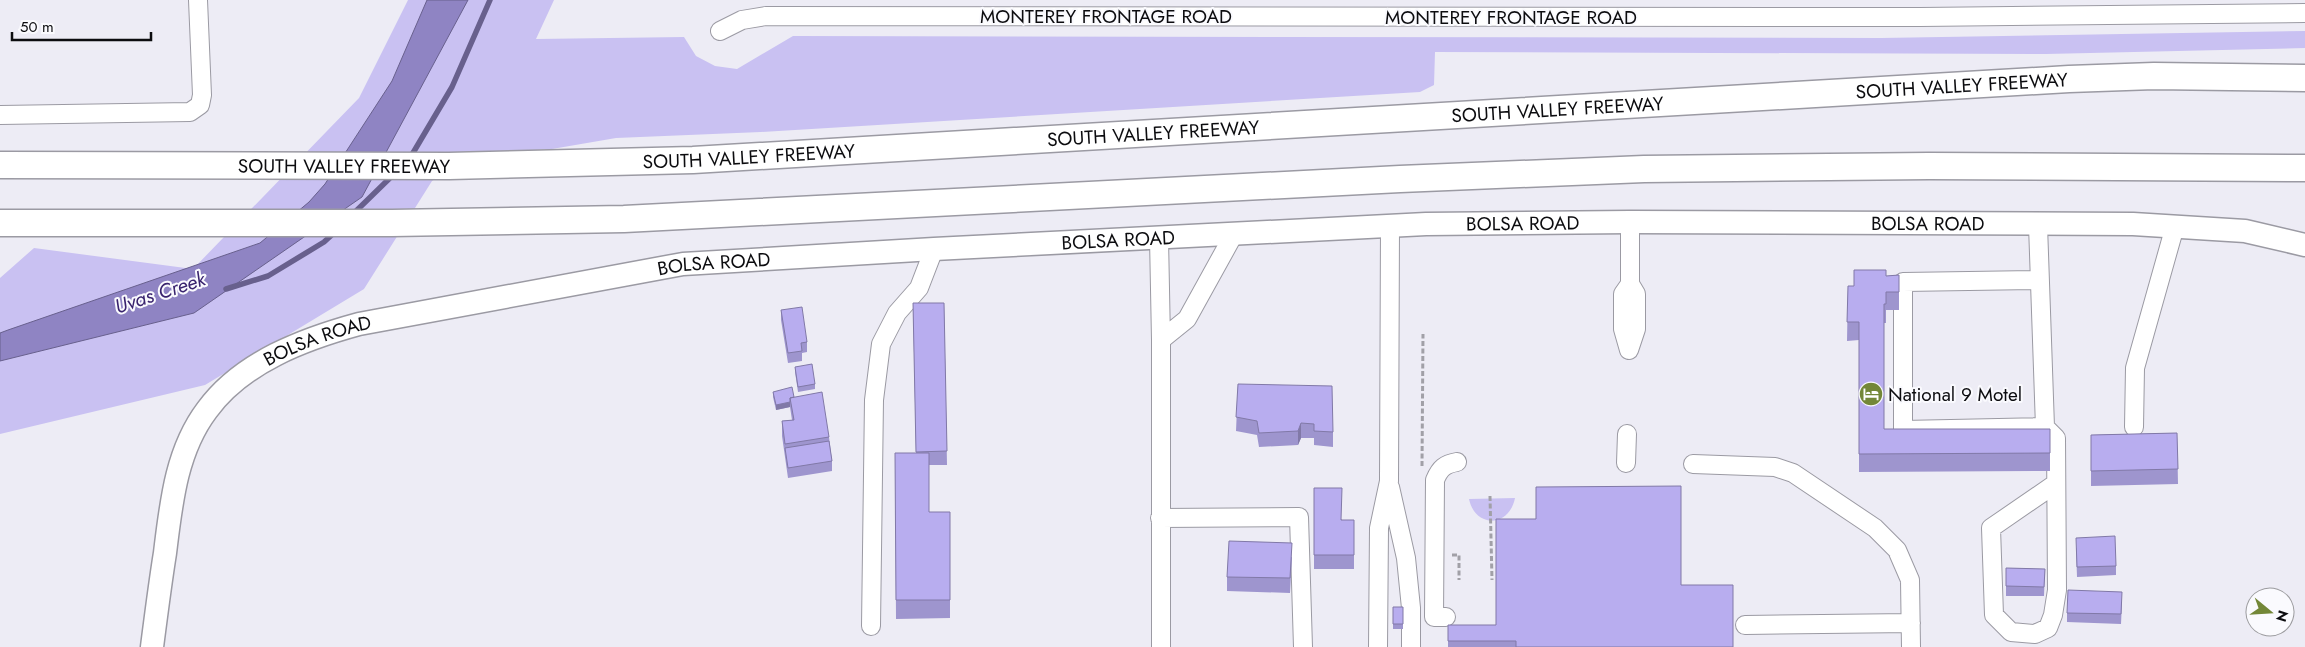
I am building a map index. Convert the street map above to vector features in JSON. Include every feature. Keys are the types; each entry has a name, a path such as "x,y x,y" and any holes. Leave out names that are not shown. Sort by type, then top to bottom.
{"highway":[{"name":"SOUTH VALLEY FREEWAY","path":"0,165 332,167 612,164 2069,79 2154,76 2305,78"},
{"path":"0,223 392,224 716,216 1328,182 1600,171 1929,166 2305,168"}],"main road":[{"name":"BOLSA ROAD","path":"152,647 171,506 179,468 190,439 207,410 228,387 252,368 320,334 359,324 683,264 934,248 1390,226 1630,222 2175,226 2245,231 2305,245"}],"street":[{"path":"0,115 190,112 200,104 202,95 198,0"},
{"name":"MONTEREY FRONTAGE ROAD","path":"720,31 742,20 766,16 1920,17 2305,13"},
{"path":"1630,222 1630,284"},
{"path":"2038,225 2045,427 2056,438 2057,590 2053,615 2048,628 2035,634 2010,632 1994,615 1991,528 2055,484"},
{"path":"1378,647 1379,528 1389,481 1390,226"},
{"path":"2134,427 2135,368 2175,226"},
{"path":"1161,340 1187,319 1234,234"},
{"path":"1159,238 1161,340 1161,647"},
{"path":"871,626 874,400 881,344 897,312 919,288 934,248"},
{"path":"2039,280 1903,282 1903,430 2045,427"},
{"path":"1626,434 1626,463"},
{"path":"1446,617 1434,617 1435,480 1439,470 1447,464 1458,462"},
{"path":"1693,464 1775,467 1793,473 1874,528 1897,550 1910,580 1911,647"},
{"path":"1389,481 1406,558 1411,608 1412,647"},
{"path":"1160,518 1299,517 1303,647"},
{"path":"1745,625 1910,623"}],"path":[{"path":"1422,466 1423,334"},
{"path":"1490,496 1492,580"},
{"path":"1448,555 1459,555 1459,580"}],"shaded area":[{"path":"408,0 554,0 536,39 684,37 696,56 715,66 737,69 793,36 1881,38 2305,31 2305,48 2046,54 1435,52 1434,85 1420,92 761,132 616,138 552,149 474,154 432,181 364,289 205,385 0,434 0,278 34,248 193,269 359,98"},
{"path":"1515,498 1512,508 1506,515 1492,521 1478,515 1472,509 1469,499"}],"water":[{"path":"427,0 468,0 362,197 194,313 0,361 0,333 260,243 309,202 325,184 392,81"}],"building":[{"path":"1854,270 1886,270 1886,276 1899,275 1899,292 1886,292 1886,304 1884,304 1884,429 2050,429 2050,453 1859,454 1859,322 1847,322 1848,286 1854,286"},
{"path":"913,303 944,303 947,451 916,452"},
{"path":"802,307 807,342 801,343 802,351 788,353 781,310"},
{"path":"812,364 815,384 798,387 795,367"},
{"path":"1238,384 1332,386 1333,432 1314,431 1314,424 1301,423 1298,431 1259,433 1257,421 1236,417"},
{"path":"792,387 794,397 790,398 790,402 776,405 773,392"},
{"path":"822,392 829,437 785,444 782,421 794,420 790,398"},
{"path":"2177,433 2178,469 2091,471 2091,435"},
{"path":"829,441 832,461 788,468 785,448"},
{"path":"895,453 929,453 929,512 950,512 950,600 896,600"},
{"path":"1681,486 1681,585 1733,585 1733,647 1516,647 1516,641 1448,641 1448,625 1496,625 1496,519 1536,519 1536,487"},
{"path":"1314,488 1342,488 1341,520 1354,520 1354,555 1314,555"},
{"path":"2115,536 2116,566 2077,567 2076,538"},
{"path":"1229,541 1292,543 1290,578 1227,577"},
{"path":"2006,568 2045,569 2044,587 2006,586"},
{"path":"2068,590 2122,592 2121,614 2067,613"},
{"path":"1393,607 1403,607 1403,624 1393,624"}],"waterway":[{"name":"Uvas Creek","path":"410,158 452,87 490,0"},
{"path":"353,214 393,175"},
{"name":"Uvas Creek","path":"226,289 268,276 324,242 336,231"}],"place":[{"name":"National 9 Motel","path":"1871,394"}]}
